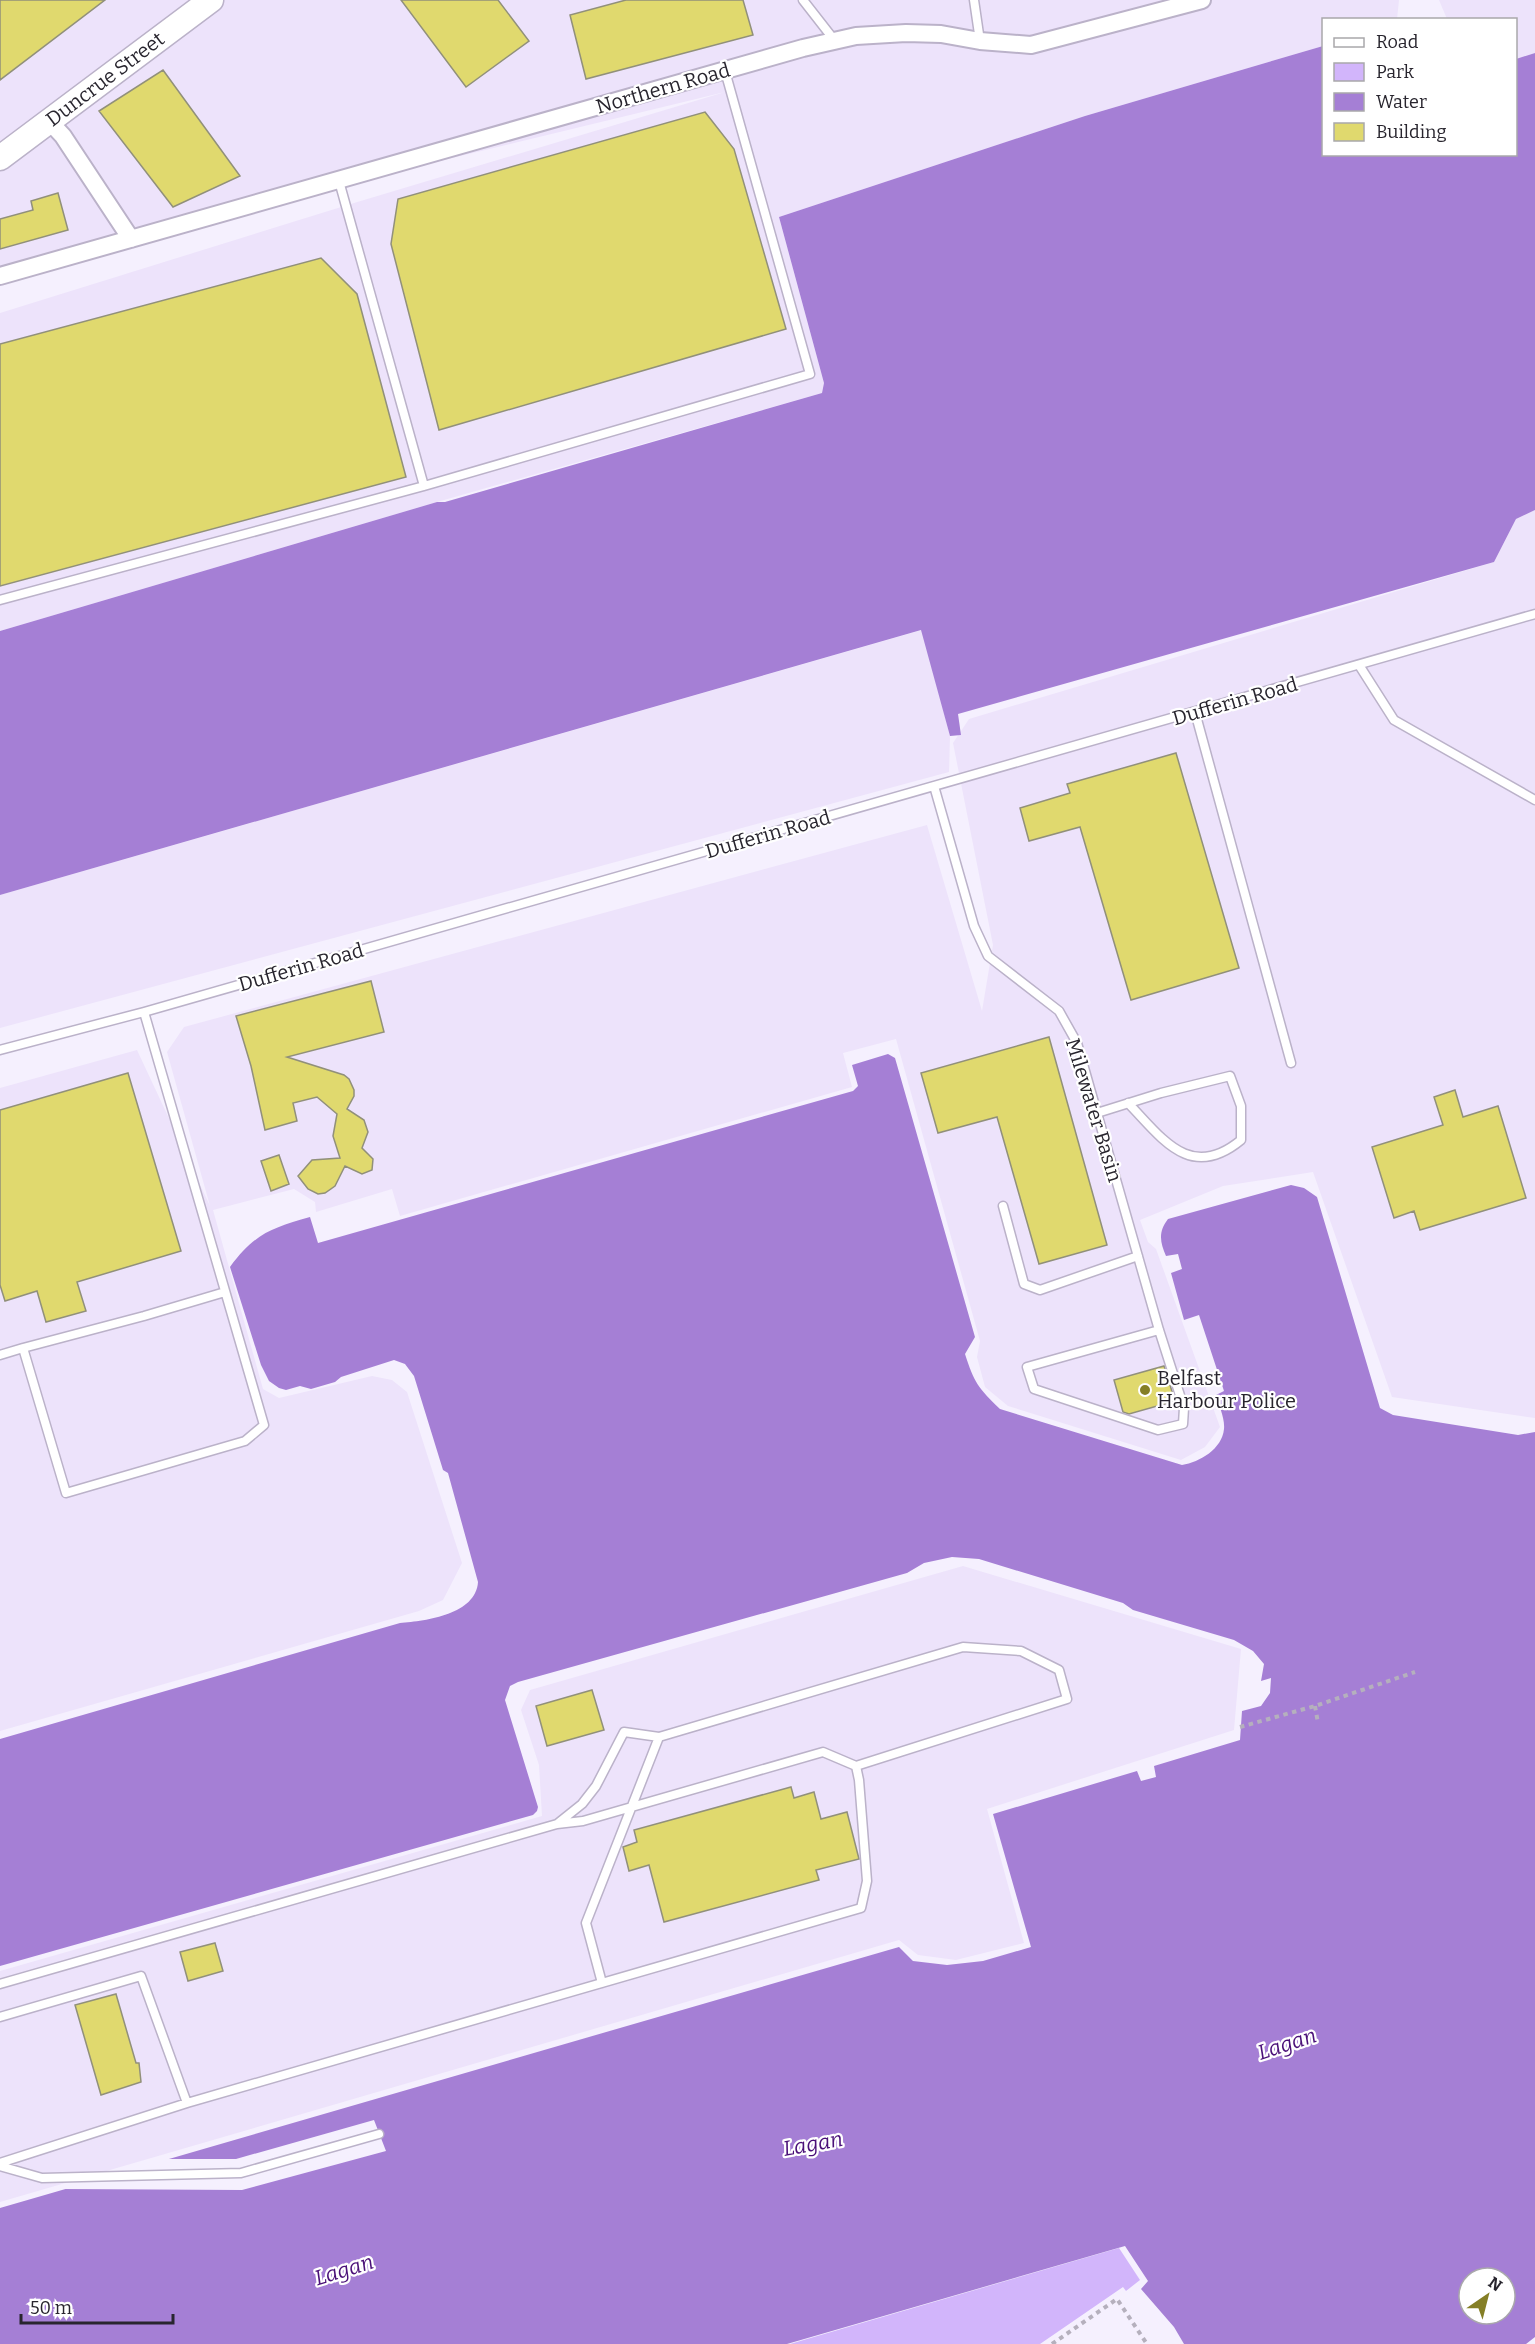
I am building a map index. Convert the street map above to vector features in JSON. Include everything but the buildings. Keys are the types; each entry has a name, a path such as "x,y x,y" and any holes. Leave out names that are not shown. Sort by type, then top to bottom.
{"street":[{"name":"Duncrue Street","path":"0,158 211,0"},
{"name":"Northern Road","path":"0,276 856,36 906,33 941,34 980,41 1031,45 1202,0"},
{"path":"50,121 63,136 131,239"}],"lane":[{"path":"803,0 835,41"},
{"path":"974,0 980,41"},
{"path":"0,600 424,486 810,374 725,71"},
{"path":"339,181 424,486"},
{"name":"Dufferin Road","path":"0,1050 144,1012 1535,614"},
{"path":"1359,665 1394,720 1535,800"},
{"path":"1195,712 1291,1063"},
{"name":"Milewater Basin","path":"934,786 974,926 988,956 1059,1011 1077,1043 1159,1330 1184,1408 1183,1424 1158,1430 1034,1389 1027,1367 1159,1330"},
{"path":"23,1348 66,1492 245,1441 264,1425 144,1012"},
{"path":"1097,1113 1128,1103 1230,1076 1241,1106 1241,1140 1231,1149 1209,1156 1188,1156 1164,1143 1128,1103"},
{"path":"1003,1206 1024,1284 1040,1290 1138,1256"},
{"path":"0,1354 133,1320 225,1292"},
{"path":"0,1984 557,1824 584,1821 823,1752 856,1766 1067,1699 1059,1670 1021,1651 963,1647 659,1737 624,1732 596,1786 582,1804 557,1824"},
{"path":"602,1983 586,1923 659,1737"},
{"path":"0,2164 187,2103 861,1908 867,1881 856,1766"},
{"path":"0,2017 141,1976 187,2103"},
{"path":"0,2164 42,2178 241,2173 379,2134"}],"path":[{"path":"1240,1727 1315,1706 1415,1672"},
{"path":"1315,1706 1318,1722"},
{"path":"1052,2344 1117,2300 1148,2344"}],"shaded area":[{"path":"0,0 1399,0 1397,18 1322,18 1322,46 1085,116 779,217 824,383 822,393 437,502 0,631 0,313 354,203 725,92 0,267"},
{"path":"1439,0 1535,0 1535,53 1517,59 1517,18 1447,18"},
{"path":"1535,510 1535,1418 1392,1397 1313,1172 1223,1186 1140,1220 1148,1242 1156,1249 1220,1427 1205,1447 1181,1460 1008,1406 985,1387 977,1357 980,1341 896,1039 843,1053 852,1087 400,1216 392,1189 316,1212 315,1202 294,1189 213,1210 263,1389 279,1398 372,1376 392,1380 407,1392 462,1563 443,1600 419,1611 0,1731 0,1088 137,1050 210,1206 167,1052 184,1027 927,825 982,1011 993,945 953,743 969,719 1494,562 1516,519"},
{"path":"922,630 950,736 949,772 0,1028 0,895"},
{"path":"963,1566 1241,1649 1234,1730 987,1809 1024,1943 956,1960 918,1955 899,1940 0,2202 0,1971 542,1816 539,1765 521,1710 530,1690"}],"green space":[{"path":"1119,2248 1140,2280 1126,2291 1123,2287 1040,2344 790,2344"}],"water":[{"path":"1322,46 1322,156 1517,156 1517,59 1535,53 1535,510 1516,519 1494,562 958,714 961,735 950,736 921,630 0,895 0,631 437,502 445,502 822,393 824,383 779,217 1085,116"},
{"name":"Lagan","path":"888,1054 895,1058 975,1337 965,1354 978,1384 1000,1409 1182,1465 1203,1458 1215,1448 1222,1436 1224,1421 1216,1395 1224,1391 1199,1315 1184,1320 1171,1273 1182,1269 1178,1254 1166,1256 1161,1242 1161,1233 1168,1219 1291,1185 1304,1188 1317,1197 1380,1408 1393,1415 1518,1435 1535,1432 1535,2337 1526,2344 1184,2344 1174,2327 1141,2289 1148,2281 1125,2246 787,2344 0,2344 0,2208 899,1947 913,1961 947,1965 983,1961 1031,1947 993,1814 1137,1771 1141,1781 1156,1777 1154,1766 1240,1740 1242,1711 1261,1706 1270,1693 1271,1678 1261,1681 1264,1664 1253,1651 1234,1640 1133,1610 1123,1603 979,1559 952,1557 924,1563 907,1573 510,1686 505,1700 538,1807 533,1815 0,1966 0,1739 400,1623 436,1618 460,1609 475,1593 478,1582 448,1473 443,1470 414,1376 405,1364 394,1360 311,1389 300,1386 286,1390 269,1381 261,1365 230,1267 248,1246 265,1233 310,1217 318,1243 853,1091 858,1086 852,1065"}],"pier":[{"path":"374,2120 386,2151 242,2190 63,2189 165,2159 236,2159"}],"place":[{"name":"Belfast Harbour Police","path":"1145,1390"}]}
